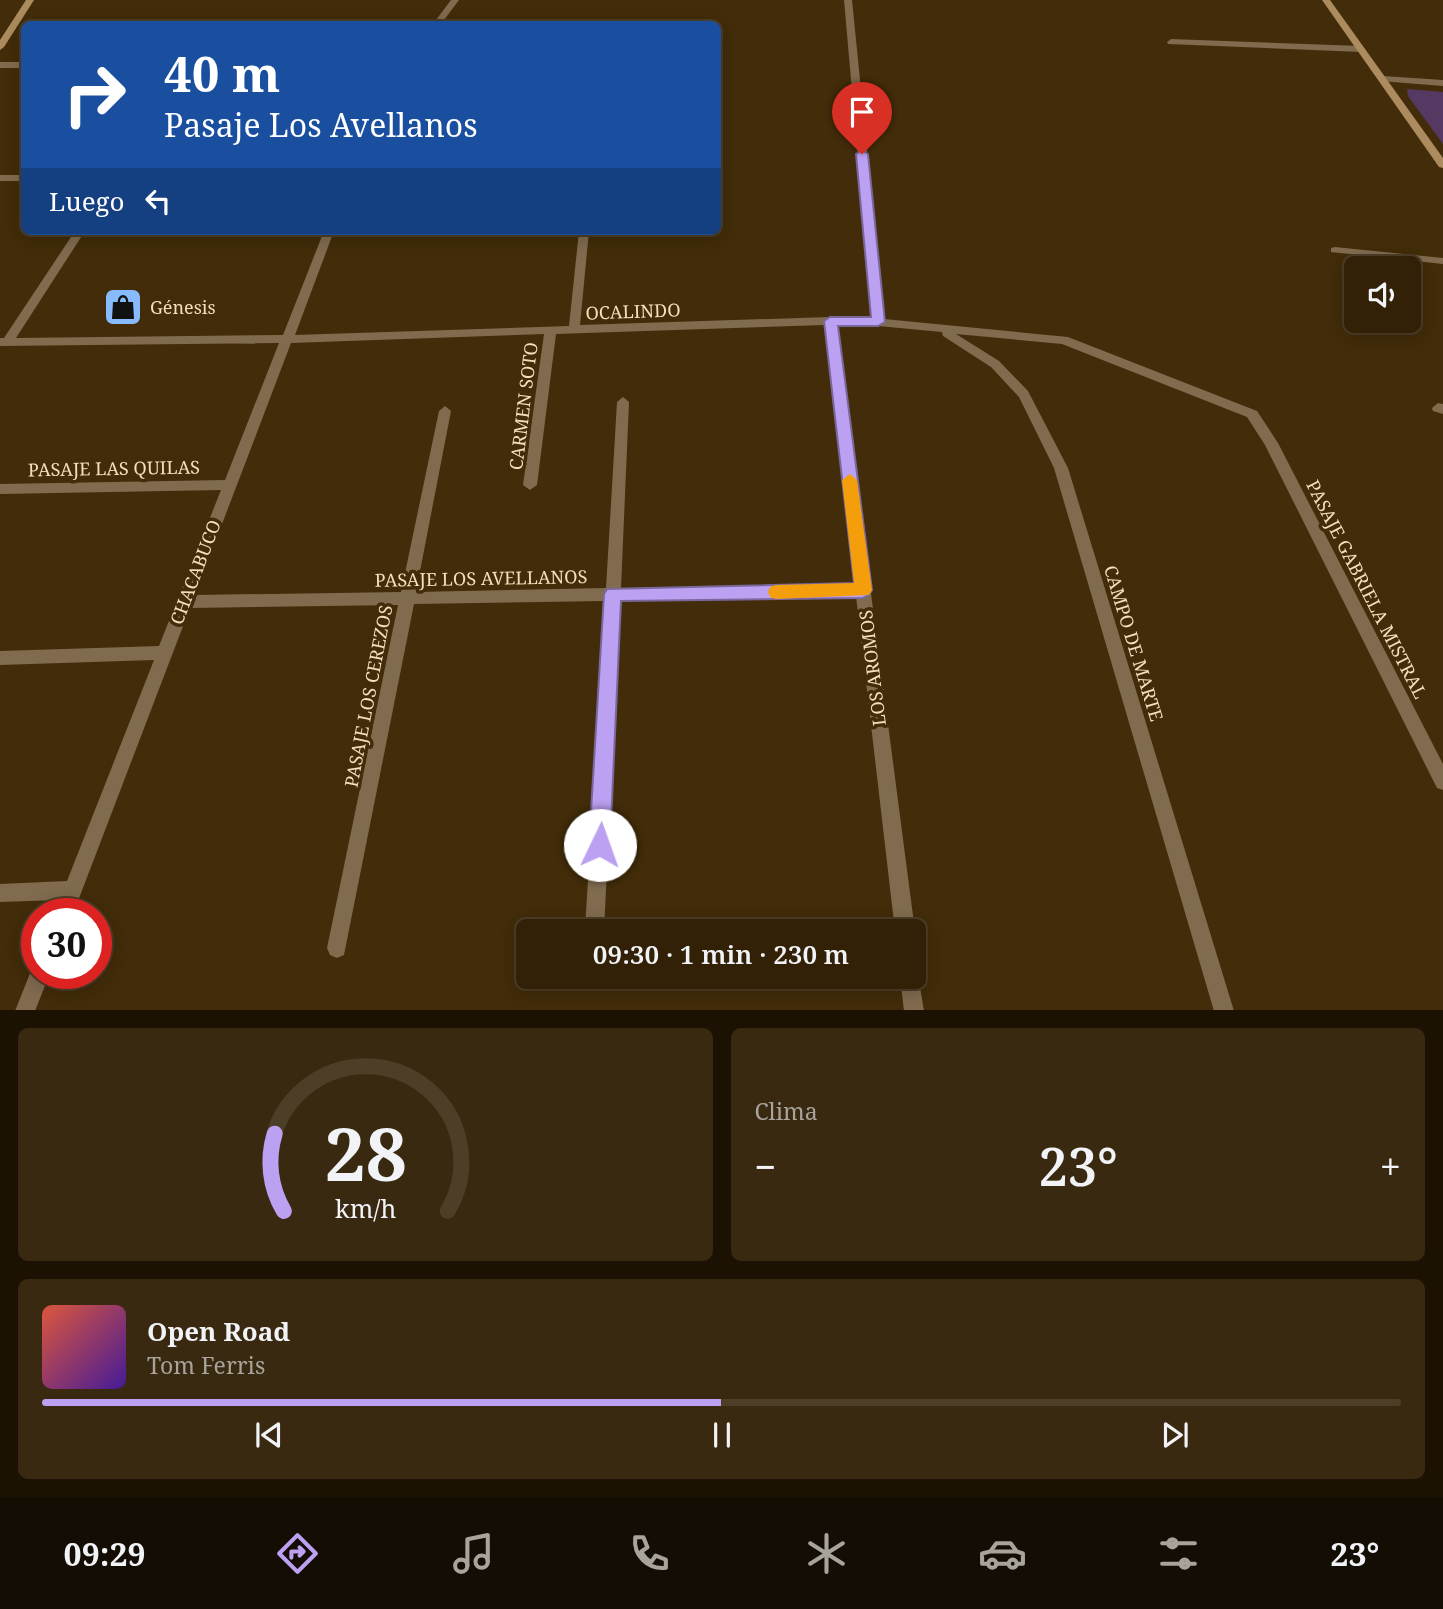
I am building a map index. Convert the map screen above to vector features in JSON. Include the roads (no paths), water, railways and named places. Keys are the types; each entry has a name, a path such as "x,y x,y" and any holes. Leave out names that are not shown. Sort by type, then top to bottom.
{"street":[{"path":"0,47 30,0"},
{"path":"439,21 455,0"},
{"path":"848,0 878,322"},
{"path":"1326,0 1383,79 1411,125 1443,165"},
{"path":"1171,42 1361,49"},
{"path":"0,65 21,65"},
{"path":"1383,79 1443,83"},
{"path":"0,178 21,178"},
{"path":"4,341 77,235"},
{"name":"CHACABUCO","path":"69,898 327,235"},
{"path":"574,331 584,235"},
{"path":"1335,250 1443,261"},
{"name":"OCALINDO","path":"4,341 285,339 830,321 878,322 1064,340 1252,414"},
{"name":"LOS AROMOS","path":"830,321 904,919"},
{"name":"CAMPO DE MARTE","path":"939,329 986,358 1024,394 1061,468 1224,1010"},
{"name":"CARMEN SOTO","path":"530,485 551,332"},
{"path":"596,919 623,402"},
{"name":"PASAJE LOS CEREZOS","path":"337,948 445,411"},
{"name":"PASAJE GABRIELA MISTRAL","path":"1252,414 1271,443 1443,782"},
{"name":"PASAJE LAS QUILAS","path":"0,489 228,485"},
{"name":"PASAJE LOS AVELLANOS","path":"183,602 863,590"},
{"path":"0,658 163,653"},
{"path":"0,893 72,890"},
{"path":"25,1010 34,989"},
{"path":"912,989 914,1010"}],"place":[{"name":"Génesis","path":"123,307"}]}
